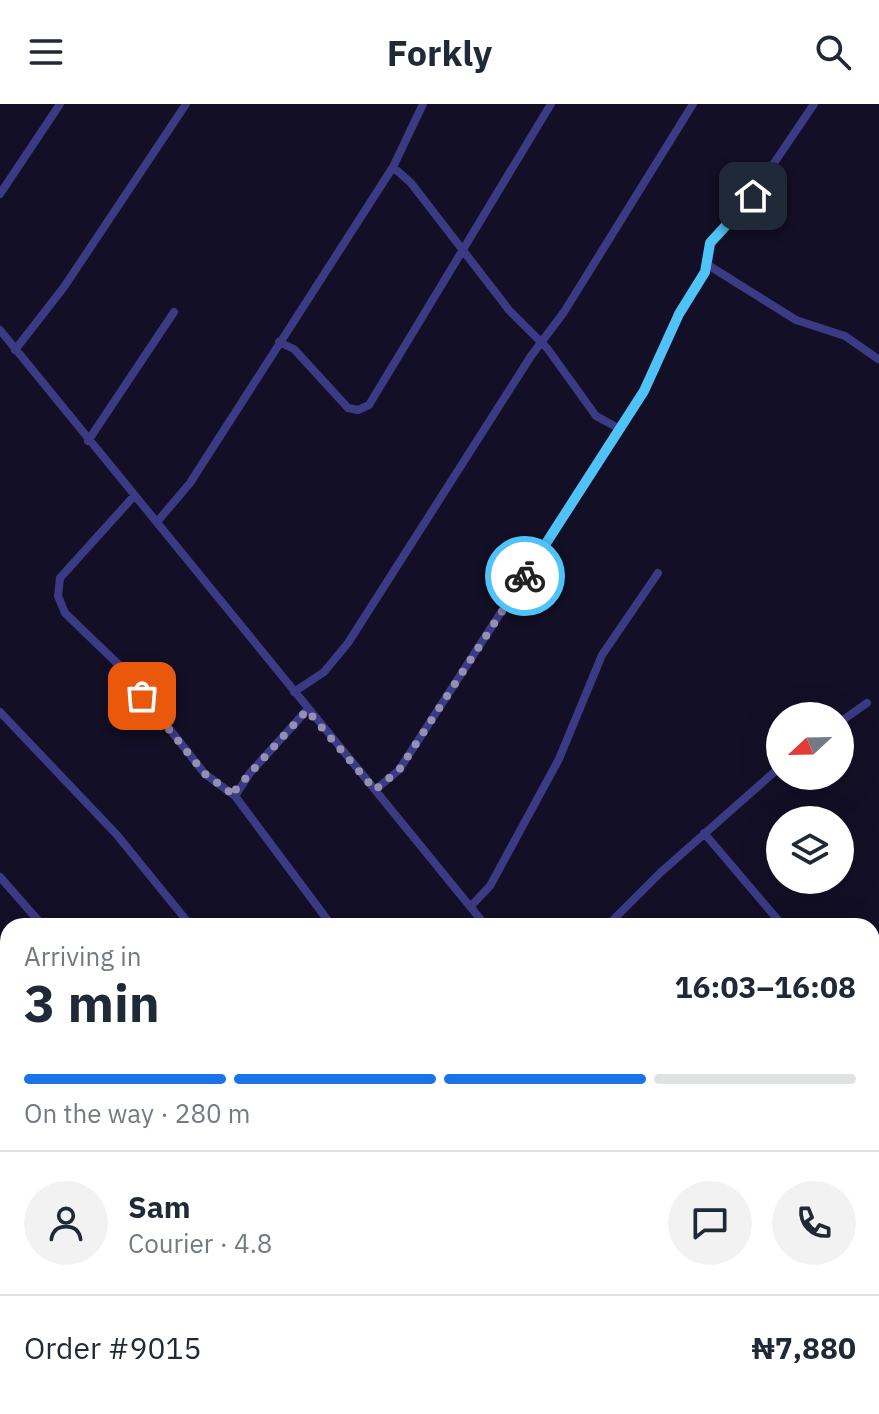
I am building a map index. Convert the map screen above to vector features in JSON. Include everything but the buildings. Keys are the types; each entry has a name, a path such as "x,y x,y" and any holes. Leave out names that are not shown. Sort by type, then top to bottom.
{"street":[{"path":"0,194 60,104"},
{"path":"15,350 64,287 186,104"},
{"path":"157,522 182,494 393,167 423,104"},
{"path":"279,342 294,349 348,408 364,409 378,395 462,248 551,104"},
{"path":"294,692 332,665 348,643 575,295 693,104"},
{"path":"375,790 399,770 644,391 679,314 708,265 712,240 745,206 814,104"},
{"path":"393,167 411,183 509,310 542,342 596,416 620,429"},
{"path":"708,265 796,320 845,336 878,359"},
{"path":"88,441 174,312"},
{"path":"0,330 307,710 480,918"},
{"path":"134,496 60,578 58,596 65,613 120,666 198,766 235,796 326,918"},
{"path":"471,906 490,886 564,749 602,655 658,573"},
{"path":"854,712 867,703"},
{"path":"235,796 236,789 307,710"},
{"path":"0,712 117,835 184,918"},
{"path":"616,918 704,833 766,779"},
{"path":"704,833 776,918"},
{"path":"0,877 36,918"}],"way so far":[{"path":"142,696 205,774 235,796 236,789 307,710 375,790 399,770 525,576"}],"route":[{"path":"525,576 644,391 679,314 705,272 710,243 753,196"}]}
